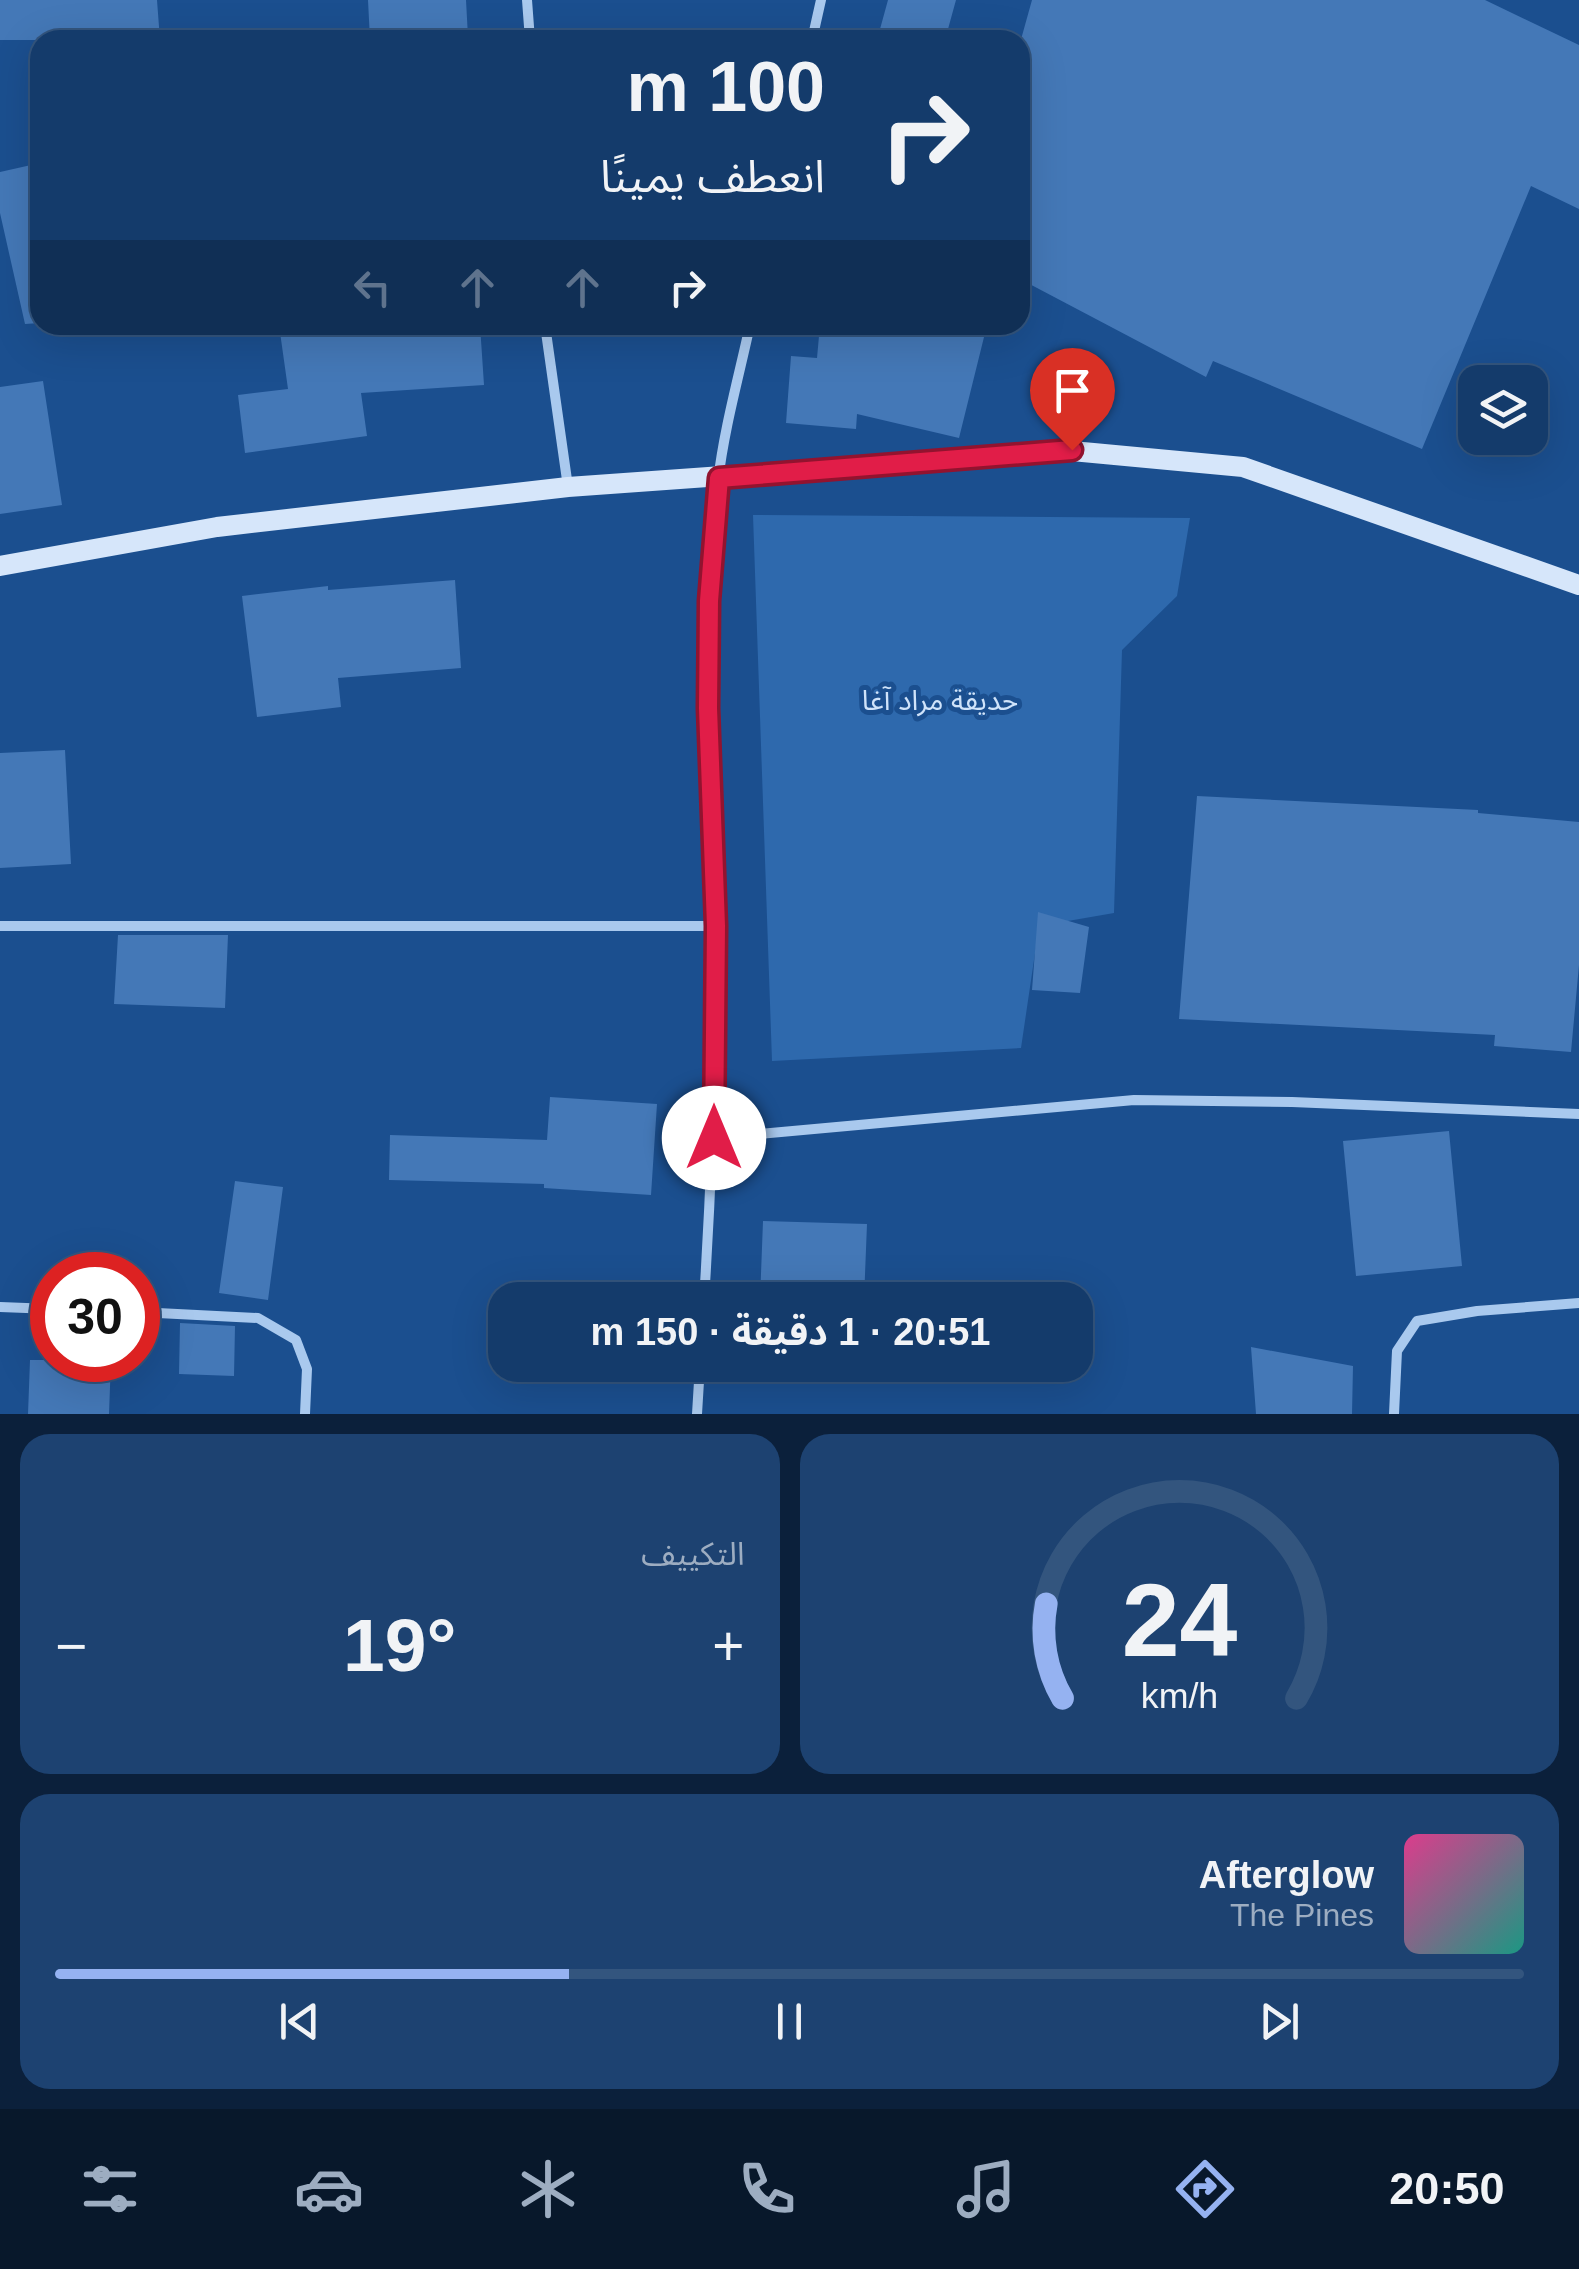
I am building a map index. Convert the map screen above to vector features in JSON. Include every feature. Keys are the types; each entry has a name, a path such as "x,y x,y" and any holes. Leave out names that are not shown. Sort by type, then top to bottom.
{"street":[{"path":"527,0 529,30"},
{"path":"814,30 822,0"},
{"path":"546,335 568,487"},
{"path":"705,1282 714,1138 716,926 708,708 709,601 719,478 748,335"},
{"path":"0,566 217,527 568,487 1072,450 1243,467 1579,585"},
{"path":"0,926 716,926"},
{"path":"714,1138 1134,1100 1579,1114"},
{"path":"1394,1414 1397,1351 1418,1322 1477,1311 1579,1303"},
{"path":"0,1307 30,1308"},
{"path":"160,1313 258,1318 296,1340 306,1369 305,1414"},
{"path":"697,1414 699,1382"}],"green space":[{"name":"حديقة مراد آغا","path":"753,515 1190,518 1177,596 1122,650 1114,913 1039,926 1021,1048 772,1061"}],"building":[{"path":"0,0 157,0 159,30 30,30 30,40 0,40"},
{"path":"368,0 466,0 468,30 370,30"},
{"path":"888,0 956,0 948,30 880,30"},
{"path":"1032,0 1485,0 1579,45 1579,209 1531,186 1422,449 1213,361 1206,377 1030,284 1030,30 1024,30"},
{"path":"30,165 30,324 25,324 0,213 0,172"},
{"path":"280,335 481,335 484,385 361,393 367,436 245,453 238,395 288,389"},
{"path":"819,335 985,335 959,438 857,414 856,429 786,423 791,356 817,358"},
{"path":"43,381 62,505 0,514 0,387"},
{"path":"455,580 461,668 338,678 341,707 257,717 242,596 328,586 328,590"},
{"path":"65,750 71,864 0,868 0,753"},
{"path":"1197,796 1478,810 1579,822 1579,965 1571,1052 1494,1046 1495,1035 1179,1019"},
{"path":"1038,912 1089,927 1080,993 1032,990"},
{"path":"118,935 228,935 225,1008 114,1004"},
{"path":"550,1097 657,1104 651,1195 544,1188 544,1184 389,1180 390,1135 547,1140"},
{"path":"1449,1131 1462,1266 1356,1276 1343,1141"},
{"path":"235,1181 283,1187 268,1300 219,1293"},
{"path":"763,1221 867,1224 865,1282 761,1282"},
{"path":"180,1323 235,1326 234,1376 179,1374"},
{"path":"1251,1347 1353,1366 1352,1414 1256,1414"},
{"path":"30,1360 30,1382 110,1382 109,1414 28,1414"}],"route":[{"path":"714,1138 716,926 708,708 709,601 719,478 1072,450"}]}
